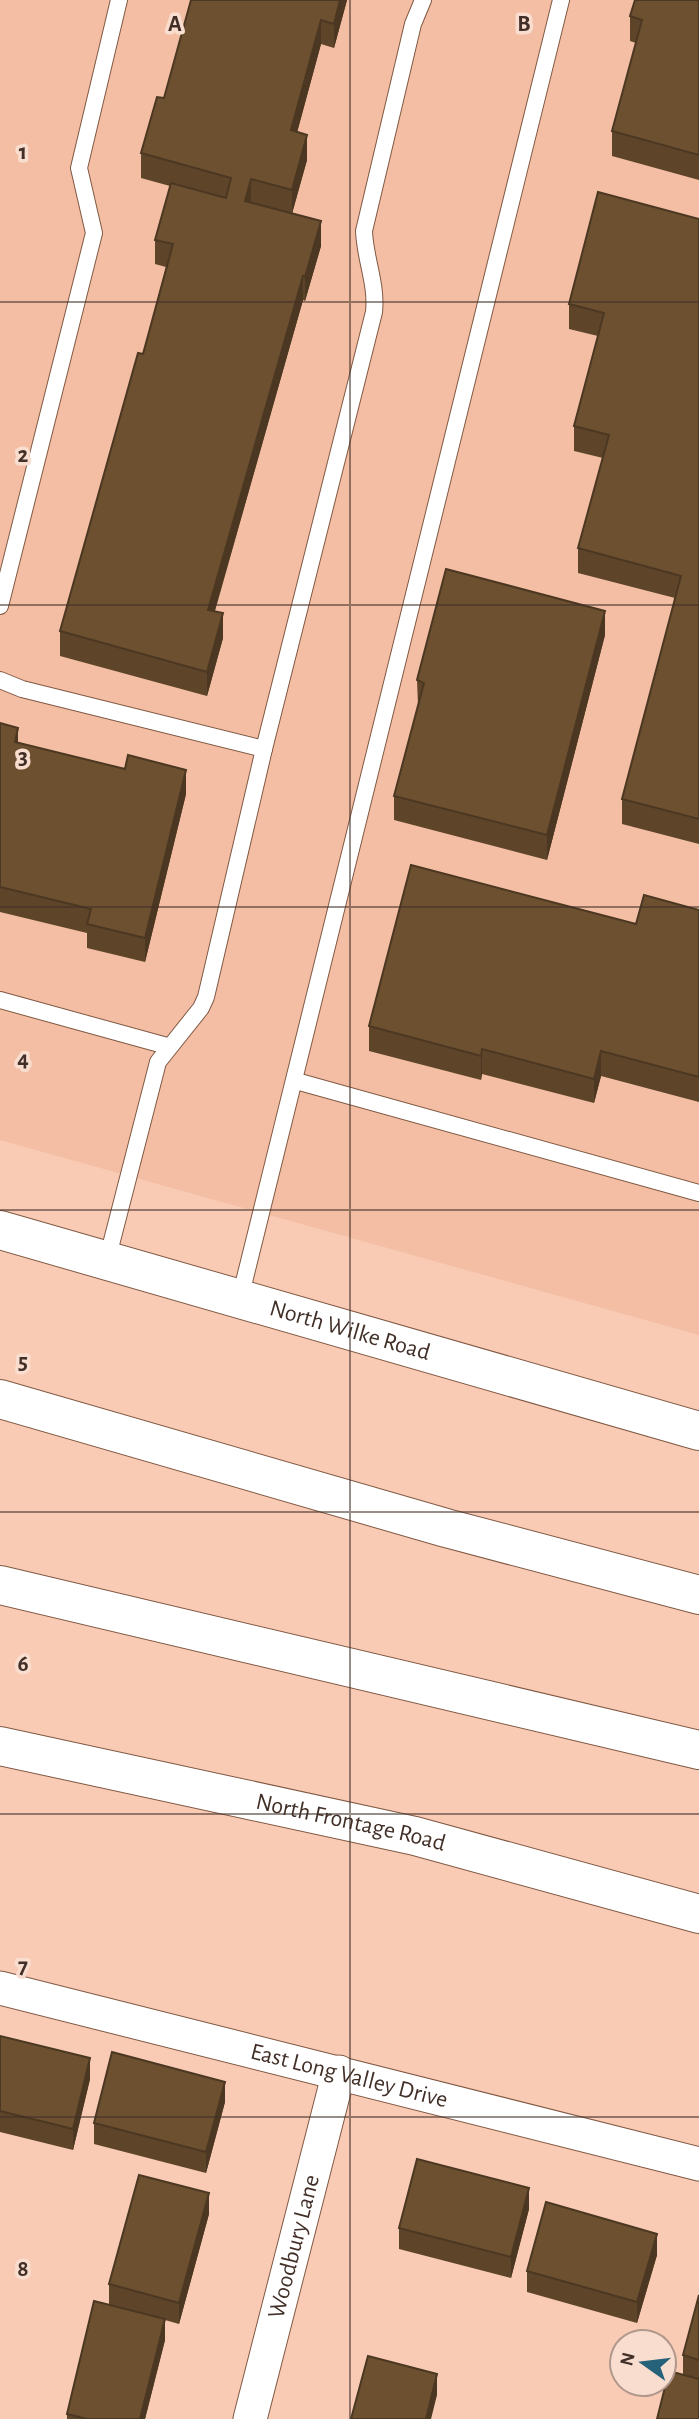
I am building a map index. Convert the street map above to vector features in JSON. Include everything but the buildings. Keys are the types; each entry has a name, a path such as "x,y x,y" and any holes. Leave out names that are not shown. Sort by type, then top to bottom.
{"main road":[{"name":"North Wilke Road","path":"0,1230 699,1431"},
{"path":"0,1399 446,1528 699,1595"},
{"path":"0,1585 699,1750"},
{"name":"North Frontage Road","path":"0,1746 415,1836 699,1914"}],"street":[{"name":"East Long Valley Drive","path":"0,1989 699,2164"},
{"name":"Woodbury Lane","path":"250,2419 339,2072"}],"lane":[{"path":"0,606 94,233 79,168 119,0"},
{"path":"107,1261 158,1062 167,1046 193,1020 206,997 264,748 374,312 376,292 365,256 364,231 413,24 423,0"},
{"path":"240,1298 296,1081 561,0"},
{"path":"0,680 22,689 264,748"},
{"path":"0,1000 167,1046"},
{"path":"296,1081 699,1193"}],"shaded area":[{"path":"0,0 699,0 699,1335 0,1140"}]}
